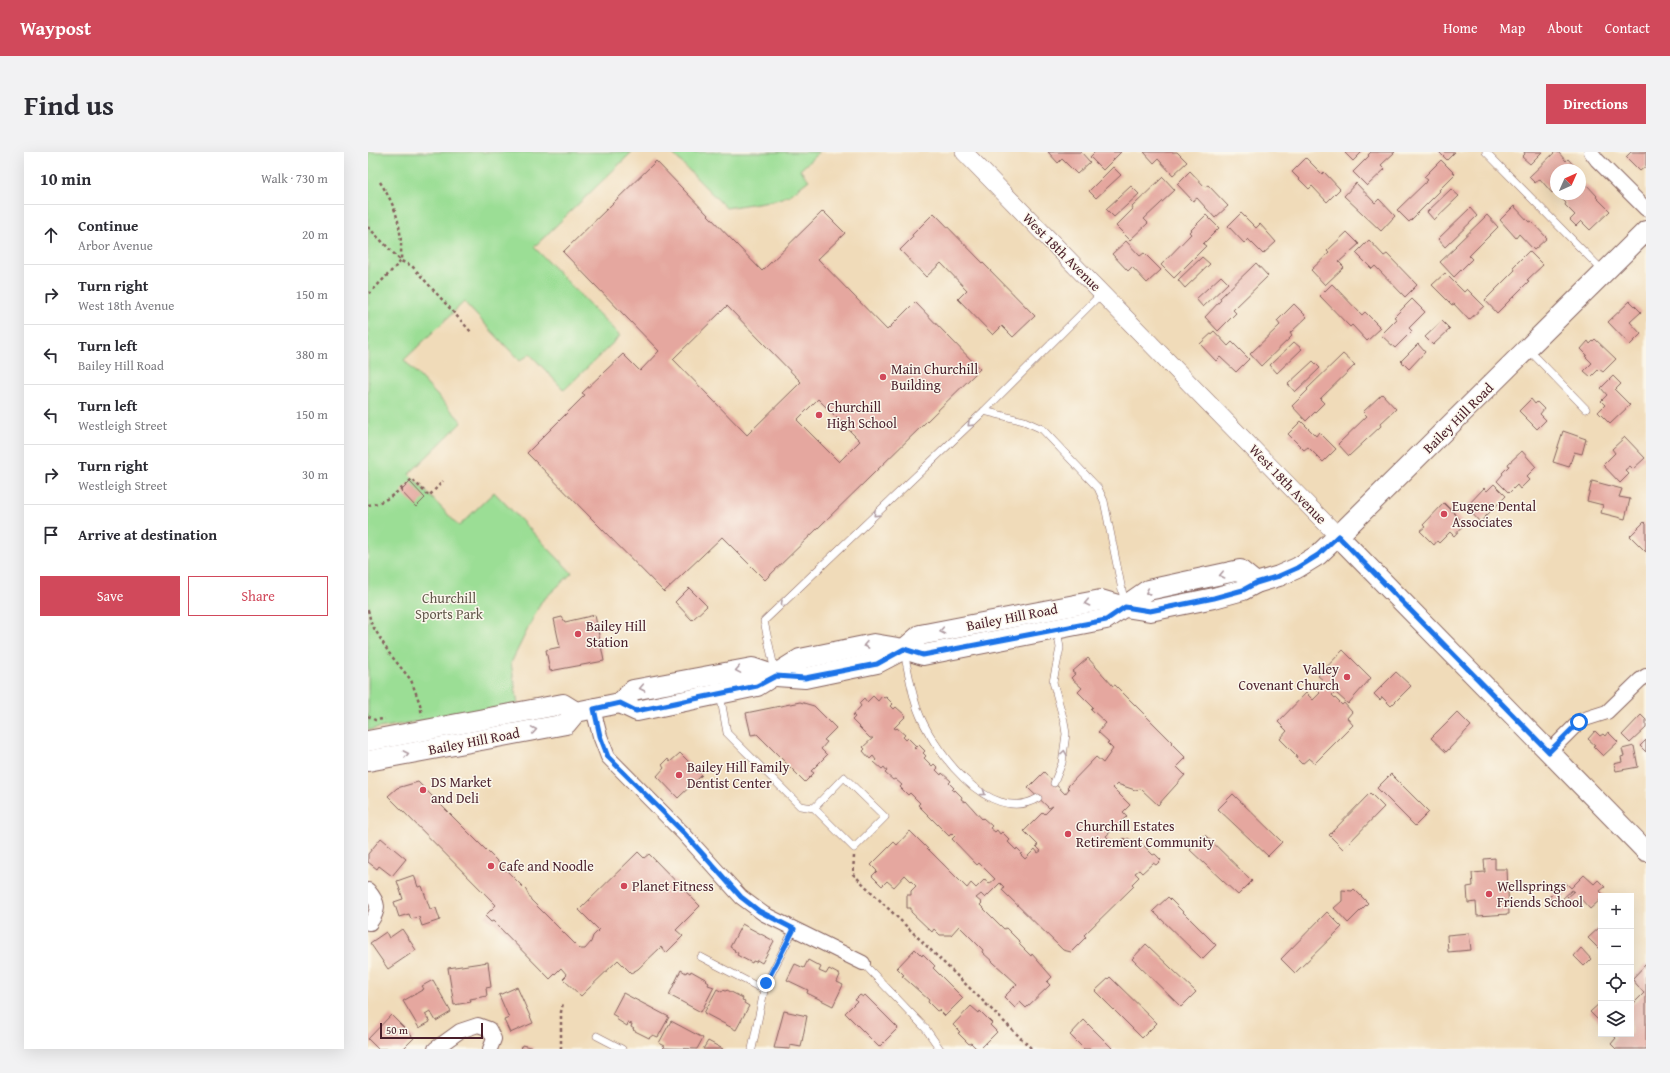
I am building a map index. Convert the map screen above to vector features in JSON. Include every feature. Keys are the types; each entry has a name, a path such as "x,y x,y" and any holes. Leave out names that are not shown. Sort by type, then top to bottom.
{"main road":[{"name":"Bailey Hill Road","path":"368,761 483,736 566,724 585,711 620,703 636,711 757,686 776,676 800,659 874,644 904,649 923,655 1106,620 1148,590 1240,570 1256,583 1279,576 1297,568 1318,555 1646,231"},
{"name":"West 18th Avenue","path":"1338,536 1646,851"},
{"name":"Bailey Hill Road","path":"904,649 920,635 1100,600 1125,607"},
{"path":"620,703 632,690 752,668 776,676"},
{"name":"Bailey Hill Road","path":"368,741 563,704 585,711"},
{"path":"442,746 443,740 454,724"}],"street":[{"name":"West 18th Avenue","path":"964,152 1338,536"},
{"path":"1591,152 1646,209"},
{"path":"1549,752 1579,722 1607,712 1646,676"},
{"path":"585,711 600,736 608,757 683,832 741,897 759,911 863,963"},
{"path":"368,890 376,900 377,913 370,923 368,923"},
{"path":"441,1047 460,1031 478,1025 489,1029 494,1039 490,1049"}],"lane":[{"path":"1486,152 1604,273"},
{"path":"776,676 764,621 984,411 1102,292"},
{"path":"1528,349 1586,409"},
{"path":"984,411 1024,421 1042,429 1098,488 1104,501 1125,607"},
{"path":"1054,783 1060,770 1065,747 1064,721 1053,682 1060,648 1057,629"},
{"path":"904,649 917,707 921,718 941,751 954,767 979,791 1000,802 1021,804 1038,798"},
{"path":"720,694 727,733 800,806 814,808 854,848 885,817 844,777 814,808"},
{"path":"495,723 524,717 527,711"},
{"path":"752,1049 764,990 794,929"},
{"path":"701,957 764,990"},
{"path":"863,963 926,1029 940,1049"},
{"path":"597,1036 622,1049"}],"path":[{"path":"368,295 401,261 401,232 394,208 380,182"},
{"path":"368,227 401,261 412,266 472,333"},
{"path":"368,505 375,504 396,494 412,479 429,496 443,481"},
{"path":"368,610 371,622 383,643 411,680 420,704 423,730"},
{"path":"854,848 853,874 1032,1049"},
{"path":"561,1049 560,1012 563,1003"}],"green space":[{"name":"Churchill Sports Park","path":"368,152 632,152 534,247 620,336 564,390 530,354 520,361 464,302 404,360 462,422 409,474 459,526 494,492 572,573 541,602 511,663 518,704 368,730"},
{"path":"671,152 819,152 800,170 809,180 790,195 776,200 726,208"}],"building":[{"path":"1048,152 1081,152 1090,162 1077,174 1062,159 1058,163"},
{"path":"1095,152 1121,152 1103,170 1090,157"},
{"path":"1144,152 1177,152 1187,162 1173,175 1158,159 1154,163"},
{"path":"1362,152 1353,161 1345,153"},
{"path":"1371,152 1395,152 1381,165 1385,169 1367,186 1353,172"},
{"path":"1439,152 1455,152 1447,160"},
{"path":"1524,152 1542,152 1530,164 1522,157 1525,154"},
{"path":"1555,152 1558,152 1566,161 1568,159 1572,164 1550,164 1550,191 1540,179 1535,183 1529,177"},
{"path":"1631,152 1646,152 1646,166 1640,171 1626,157"},
{"path":"1306,158 1322,174 1324,172 1340,189 1327,202 1312,186 1309,189 1292,172"},
{"path":"1441,160 1455,174 1409,222 1397,210 1428,180 1424,177"},
{"name":"Main Churchill Building","path":"656,161 762,271 823,211 845,233 818,259 887,330 915,302 980,369 765,580 722,537 664,592 527,453 585,395 582,393 623,354 640,371 659,351 563,252","holes":["727,306 801,382 747,435 673,359","818,399 860,441 839,462 797,420"]},
{"path":"1113,167 1121,175 1096,198 1089,191"},
{"path":"1190,171 1205,187 1208,185 1228,206 1215,218 1197,198 1193,201 1177,184"},
{"path":"1163,177 1175,190 1144,219 1148,223 1130,240 1116,226 1133,209 1132,207"},
{"path":"1356,183 1375,203 1379,199 1395,216 1381,231 1344,196"},
{"path":"1586,184 1610,211 1590,230 1581,221 1576,226 1570,220 1575,215 1565,205 1566,203 1563,200 1586,200"},
{"path":"1131,186 1139,194 1114,217 1106,209"},
{"path":"1451,189 1459,196 1434,220 1427,212"},
{"path":"1514,206 1547,238 1534,250 1519,234 1516,238 1500,220"},
{"path":"1470,208 1477,216 1445,247 1438,239"},
{"path":"934,213 1035,316 1013,337 1002,326 993,335 958,299 967,290 941,263 926,277 900,250 913,237 912,235"},
{"path":"1241,213 1256,228 1260,224 1276,242 1263,254 1248,239 1244,243 1228,226"},
{"path":"1206,215 1219,228 1203,244 1206,246 1174,278 1161,265 1191,234 1189,232"},
{"path":"1487,215 1498,227 1469,256 1472,259 1454,277 1440,262"},
{"path":"1347,232 1359,244 1339,262 1344,267 1325,285 1311,270 1329,253 1327,251"},
{"path":"1369,240 1384,256 1387,254 1417,285 1405,297 1375,266 1372,269 1356,253"},
{"path":"1126,241 1140,256 1144,253 1161,270 1147,283 1132,267 1128,271 1112,254"},
{"path":"1529,251 1543,265 1497,313 1485,300 1515,270 1513,267"},
{"path":"1202,257 1210,264 1185,288 1178,280"},
{"path":"1256,263 1268,276 1233,310 1236,313 1218,331 1205,317 1221,300 1220,298"},
{"path":"1445,273 1464,292 1467,289 1484,306 1469,320 1454,304 1452,305 1432,285"},
{"path":"1221,276 1228,283 1203,307 1196,299"},
{"path":"1332,284 1362,315 1365,312 1381,328 1367,341 1352,325 1350,327 1320,296"},
{"path":"1412,299 1425,312 1409,328 1412,331 1395,348 1381,335 1397,319 1394,317"},
{"path":"1630,301 1641,312 1630,322 1641,334 1630,345 1608,322"},
{"path":"1294,304 1307,317 1290,333 1292,336 1261,366 1250,354 1280,325 1277,321"},
{"path":"1442,321 1450,329 1433,345 1425,337"},
{"path":"1214,331 1228,346 1232,342 1249,359 1236,372 1220,357 1216,361 1200,344"},
{"path":"1595,339 1616,359 1603,372 1599,369 1591,377 1584,371 1592,363 1581,349 1588,341 1590,344"},
{"path":"1294,342 1302,349 1277,373 1270,365"},
{"path":"1418,344 1425,352 1409,369 1401,361"},
{"path":"1343,354 1355,365 1320,399 1324,403 1306,421 1292,406"},
{"path":"1313,361 1320,368 1295,392 1288,384"},
{"path":"1613,376 1621,384 1615,390 1630,405 1610,424 1598,412 1605,405 1601,401 1607,395 1601,388"},
{"path":"1382,394 1396,409 1380,424 1381,426 1349,456 1338,444 1367,416 1363,412"},
{"path":"1531,399 1535,404 1537,402 1544,409 1540,414 1546,420 1537,429 1519,411"},
{"path":"1301,421 1316,436 1319,432 1336,449 1323,462 1308,447 1304,450 1288,434"},
{"path":"1563,431 1586,439 1582,454 1574,452 1569,467 1553,462"},
{"path":"1625,437 1645,458 1633,469 1630,466 1625,470 1629,474 1620,483 1603,465 1615,453 1612,449"},
{"path":"1522,451 1536,467 1526,477 1529,480 1520,489 1517,485 1509,493 1497,481 1509,466 1508,464"},
{"path":"1592,481 1622,489 1619,497 1630,499 1625,519 1601,513 1603,505 1587,501"},
{"path":"410,482 425,498 416,507 401,491"},
{"path":"1494,484 1506,496 1480,522 1467,506 1484,488 1487,491"},
{"name":"Eugene Dental Associates","path":"1444,503 1465,524 1454,536 1450,532 1439,543 1437,541 1434,545 1420,531 1425,527 1423,525"},
{"path":"1644,522 1646,524 1646,552 1630,536"},
{"path":"689,588 707,606 692,620 675,602"},
{"name":"Bailey Hill Station","path":"595,615 604,661 550,671 546,650 560,647 554,619 562,617 565,622"},
{"path":"1343,650 1371,678 1348,704 1335,692 1332,695 1342,705 1344,703 1352,712 1347,718 1353,725 1315,763 1309,758 1302,764 1296,758 1297,756 1280,739 1287,731 1278,722 1306,693 1313,700 1320,693 1315,688 1323,680 1318,676"},
{"name":"Churchill Estates Retirement Community","path":"1088,658 1113,686 1115,685 1186,758 1177,767 1185,775 1158,805 1141,789 1135,790 1117,784 1113,788 1130,805 1123,812 1127,816 1106,836 1118,849 1119,847 1117,845 1124,838 1126,840 1128,838 1138,848 1142,844 1153,855 1155,854 1161,860 1156,865 1153,863 1142,873 1139,870 1135,873 1139,877 1132,884 1134,886 1084,935 1086,937 1071,952 1063,950 1002,890 1004,887 1000,883 985,898 981,894 976,898 982,903 980,905 1004,929 1006,928 1021,943 1019,944 1031,956 1032,954 1052,977 1047,982 1050,985 1026,1008 1020,1002 1015,1008 1004,997 1017,984 982,952 983,950 959,926 951,935 940,935 934,929 932,932 911,912 911,908 907,908 907,895 911,895 911,891 916,886 905,875 894,887 887,881 882,886 872,876 877,871 871,865 894,842 897,845 910,831 967,888 971,883 976,888 985,879 989,884 995,879 979,863 977,865 952,839 955,836 952,833 949,836 918,805 920,803 910,793 908,795 900,787 902,785 885,773 887,771 884,767 882,769 874,762 876,760 873,756 870,759 863,751 865,749 863,747 873,738 870,738 852,720 855,717 853,715 861,706 859,703 864,698 867,702 873,696 878,701 882,696 884,698 886,697 893,704 891,706 894,709 896,707 906,716 894,728 897,728 905,735 903,737 906,740 908,738 916,746 914,748 915,749 919,745 925,751 923,753 926,756 924,758 932,766 934,764 938,768 936,770 941,775 942,773 951,781 949,783 954,788 952,790 955,790 962,797 961,799 965,802 966,801 982,819 983,818 992,826 990,828 995,832 997,830 1000,834 1002,832 1010,840 1008,842 1016,850 1017,848 1022,853 1020,854 1025,859 1035,849 1038,853 1041,851 1036,846 1038,845 1024,831 1043,812 1045,814 1053,806 1049,808 1028,788 1044,772 1065,794 1069,789 1067,787 1096,757 1103,763 1113,749 1107,743 1109,742 1098,732 1106,723 1091,709 1093,707 1078,692 1082,688 1071,678 1075,674 1072,672"},
{"path":"1396,672 1411,686 1391,706 1382,697 1380,700 1374,694"},
{"path":"800,702 814,706 836,728 824,740 827,742 821,749 827,755 811,771 814,773 805,782 757,734 751,735 746,713"},
{"path":"1457,712 1471,726 1446,752 1431,738"},
{"path":"1641,715 1646,720 1646,728 1630,743 1622,735"},
{"path":"1595,731 1600,736 1603,734 1605,736 1608,732 1618,742 1603,756 1593,746 1595,745 1588,739"},
{"path":"1646,740 1646,752 1640,746"},
{"path":"1634,746 1638,767 1616,771 1614,764 1622,762 1621,757 1624,756 1622,749"},
{"name":"Bailey Hill Family Dentist Center","path":"680,753 702,775 678,798 657,776 664,768 662,765 668,759 670,762"},
{"path":"1391,774 1429,812 1415,826 1377,788"},
{"path":"418,782 526,890 531,900 580,949 585,949 591,942 593,936 599,930 579,910 638,852 644,858 649,854 700,906 676,930 683,936 666,953 661,947 638,969 631,973 618,960 581,996 563,979 567,975 561,968 550,979 493,921 491,922 485,916 496,905 388,796 397,788"},
{"path":"1370,793 1384,807 1343,849 1329,835"},
{"path":"1233,794 1282,842 1268,856 1218,809"},
{"path":"1205,835 1252,881 1238,895 1190,850"},
{"path":"381,838 406,859 392,876 379,866 377,869 368,862 368,854"},
{"path":"1495,858 1495,869 1507,869 1509,914 1477,916 1476,902 1468,903 1467,887 1473,886 1472,873 1485,872 1484,859"},
{"path":"414,875 418,887 422,886 430,909 436,908 440,920 422,926 419,917 411,919 409,914 399,917 394,902 403,899 397,881"},
{"path":"1584,875 1594,884 1598,880 1605,887 1600,891 1602,893 1598,893 1598,902 1590,909 1580,898 1574,904 1567,897 1574,891 1572,890 1562,899 1564,901 1559,907 1549,897 1565,882 1571,888"},
{"path":"1354,889 1368,903 1348,923 1334,908 1342,901 1342,890 1352,891"},
{"path":"1168,897 1216,945 1202,959 1153,911"},
{"path":"1327,912 1342,927 1295,973 1281,959"},
{"path":"742,924 774,941 762,963 757,960 756,962 753,961 752,963 737,955 738,953 730,947"},
{"path":"402,929 416,950 388,969 370,943 386,932 389,938"},
{"path":"1598,929 1598,948 1588,938"},
{"path":"1469,933 1471,950 1448,952 1447,935"},
{"path":"1146,944 1196,992 1181,1007 1132,959"},
{"path":"1581,948 1591,959 1584,966 1574,956"},
{"path":"915,949 922,956 923,954 935,966 933,968 963,998 945,1016 939,1010 937,1011 928,1002 929,1000 902,976 904,975 897,968"},
{"path":"808,960 821,967 819,971 826,974 829,969 840,975 837,982 843,985 833,1006 807,993 808,990 787,980 795,964 804,968"},
{"path":"488,962 491,987 486,988 487,996 470,999 471,1002 454,1005 448,968"},
{"path":"1646,964 1646,1049 1616,1049 1611,1044 1616,1038 1615,1037 1634,1037 1634,1003 1644,993 1634,981 1634,977"},
{"path":"681,970 686,973 687,971 690,973 691,971 707,980 706,981 709,983 708,985 714,987 701,1012 669,995"},
{"path":"1110,977 1157,1023 1142,1038 1095,991"},
{"path":"433,980 451,1012 436,1021 430,1011 425,1014 430,1022 419,1028 403,1001 424,989 422,986"},
{"path":"517,987 533,1023 510,1033 504,1020 509,1018 499,995"},
{"path":"717,989 722,992 723,990 727,990 743,998 742,1000 745,1001 744,1003 749,1006 736,1030 704,1013"},
{"path":"623,993 669,1017 658,1037 653,1035 649,1038 633,1030 634,1029 631,1027 632,1024 628,1023 627,1026 616,1019 617,1017 612,1014"},
{"path":"860,995 863,997 865,995 898,1028 879,1047 845,1013 857,1001 855,1000"},
{"path":"1598,1005 1598,1020 1590,1012"},
{"path":"971,1006 979,1013 980,1011 992,1023 990,1025 997,1032 980,1049 977,1049 971,1043 969,1044 958,1033 960,1032 953,1025"},
{"path":"784,1011 807,1016 801,1047 790,1045 790,1049 774,1048"},
{"path":"391,1015 414,1038 403,1049 378,1049 368,1039"},
{"path":"1084,1020 1113,1049 1084,1049 1070,1035"},
{"path":"671,1021 703,1038 697,1049 663,1048 665,1046 659,1043"},
{"path":"708,1041 723,1049 703,1049"},
{"path":"522,1045 534,1048 534,1049 521,1049"}],"place":[{"name":"Main Churchill Building","path":"883,377"},
{"name":"Churchill High School","path":"819,415"},
{"name":"Eugene Dental Associates","path":"1444,514"},
{"name":"Bailey Hill Station","path":"578,634"},
{"name":"Valley Covenant Church","path":"1347,677"},
{"name":"Bailey Hill Family Dentist Center","path":"679,775"},
{"name":"DS Market and Deli","path":"423,790"},
{"name":"Churchill Estates Retirement Community","path":"1068,834"},
{"name":"Cafe and Noodle","path":"491,866"},
{"name":"Planet Fitness","path":"624,886"},
{"name":"Wellsprings Friends School","path":"1489,894"}],"route":[{"path":"766,983 794,929 759,911 741,897 683,832 608,757 600,736 594,709 620,703 636,711 757,686 776,676 805,678 877,664 904,649 923,655 1106,620 1125,607 1150,611 1214,598 1243,590 1256,583 1279,576 1297,568 1318,555 1338,536 1549,752 1579,722"}]}
